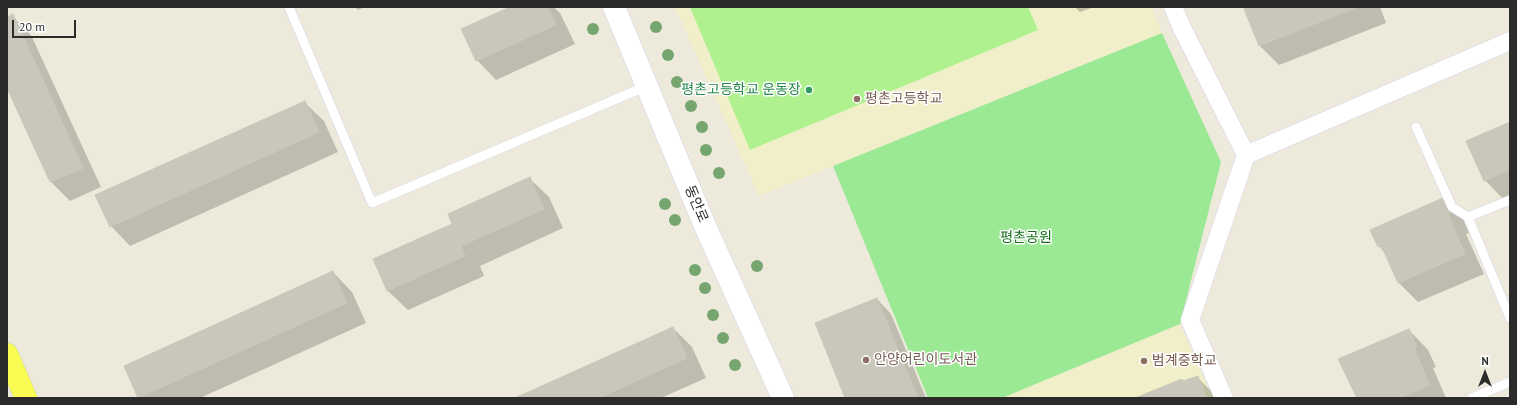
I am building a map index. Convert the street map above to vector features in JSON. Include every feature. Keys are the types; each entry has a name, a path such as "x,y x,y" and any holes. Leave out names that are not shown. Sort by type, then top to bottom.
{"main road":[{"path":"7,354 26,398"}],"street":[{"name":"동안로","path":"614,7 705,226 783,398"},
{"path":"1173,7 1182,28 1246,155 1190,320 1224,398"},
{"path":"1246,155 1510,41"}],"lane":[{"path":"289,7 372,203 646,86"},
{"path":"1416,127 1452,207 1468,217 1510,318"},
{"path":"1468,217 1510,200"},
{"path":"1472,398 1510,382"}],"shaded area":[{"name":"평촌고등학교","path":"675,7 1152,7 1162,33 759,196"},
{"name":"범계중학교","path":"1180,324 1212,398 1002,398"}],"green space":[{"name":"평촌고등학교 운동장","path":"690,7 1028,7 1038,30 750,150"},
{"name":"평촌공원","path":"1162,33 1221,162 1180,324 1002,398 928,398 833,166"}],"building":[{"path":"510,7 548,7 556,25 476,61 461,29"},
{"path":"1250,7 1358,7 1259,46 1244,9"},
{"path":"13,14 83,168 50,182 7,88 7,17"},
{"path":"305,101 319,132 110,227 95,195"},
{"path":"1510,122 1510,170 1484,181 1466,141"},
{"path":"530,177 544,209 461,246 465,256 387,291 373,259 452,224 448,214"},
{"path":"1443,198 1465,254 1398,283 1381,245 1378,247 1370,230"},
{"path":"333,271 347,303 138,398 124,366"},
{"name":"안양어린이도서관","path":"877,298 918,398 845,398 815,323"},
{"path":"673,327 687,358 599,398 515,398"},
{"path":"1409,329 1417,347 1414,348 1430,385 1400,398 1357,398 1338,359"},
{"path":"1198,376 1207,398 1135,398 1182,379 1183,381"}],"place":[{"name":"평촌고등학교 운동장","path":"809,90"},
{"name":"평촌고등학교","path":"857,99"},
{"name":"안양어린이도서관","path":"866,360"},
{"name":"범계중학교","path":"1144,361"}]}
